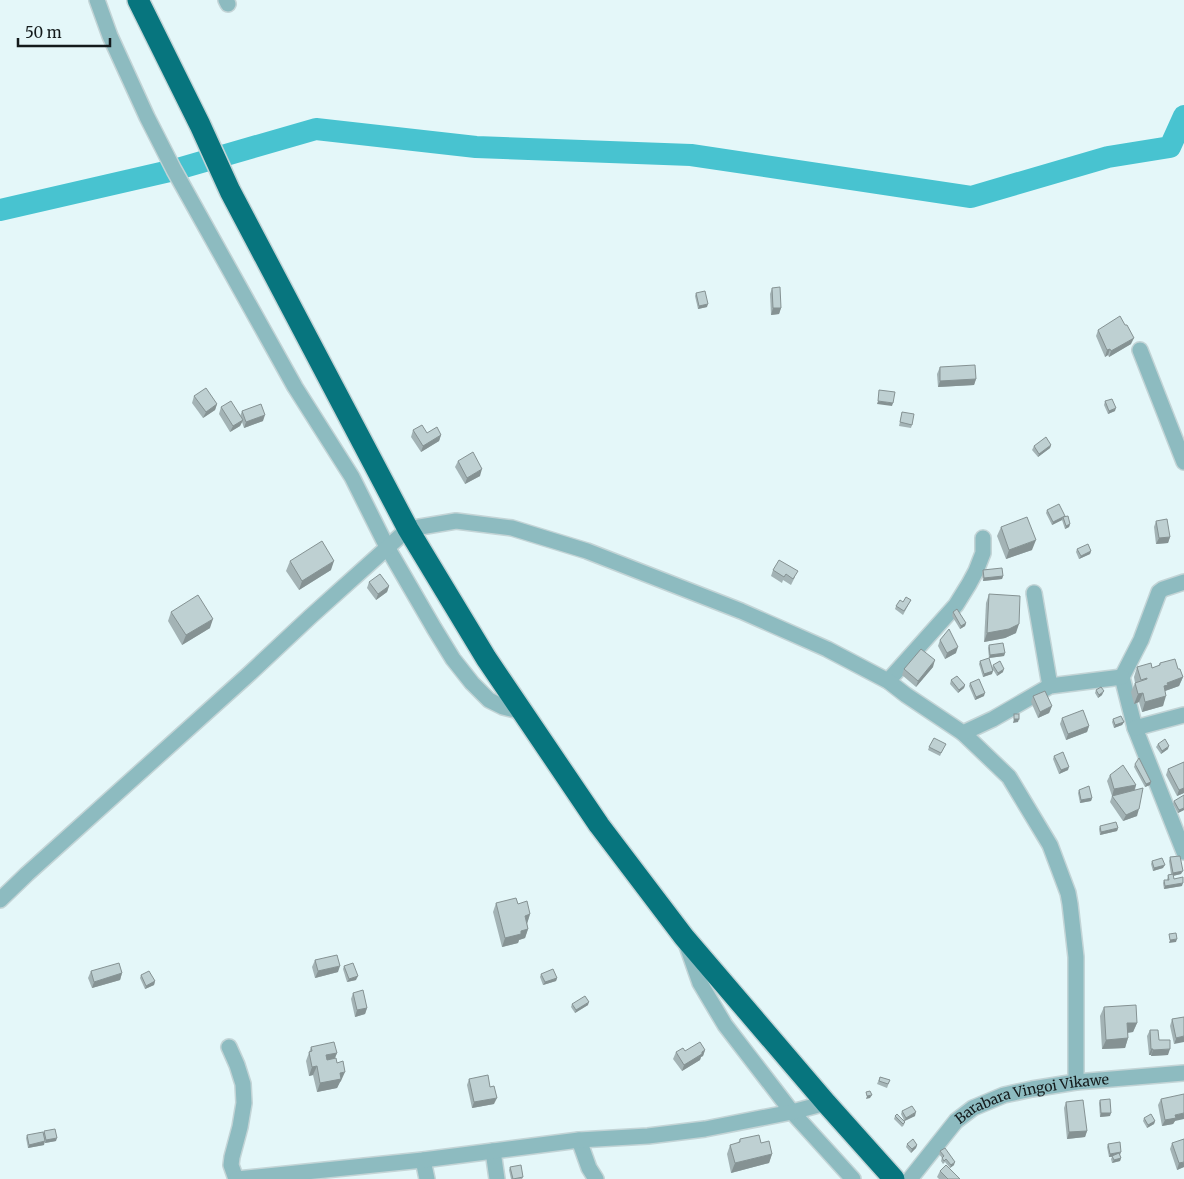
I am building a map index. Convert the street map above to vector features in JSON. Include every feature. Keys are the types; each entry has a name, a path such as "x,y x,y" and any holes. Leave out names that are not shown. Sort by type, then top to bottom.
{"highway":[{"path":"138,0 200,125 230,191 408,530 486,658 598,825 684,937 826,1103 894,1179"}],"street":[{"path":"97,0 110,36 147,117 174,170 290,379 352,477 387,547 434,628 453,659 472,683 489,700 503,707 522,712"},
{"path":"1140,350 1184,462"},
{"path":"0,900 387,547 408,530 456,521 512,528 587,551 663,580 741,611 826,649 888,681 963,733 1008,777 1050,845 1068,893 1076,957 1076,1082"},
{"path":"888,681 956,605 969,584 979,562 982,554 983,538"},
{"path":"1184,582 1159,592 1141,640 1122,677 1135,728 1157,785 1181,834 1184,852"},
{"path":"1034,593 1050,686"},
{"path":"963,733 993,719 1050,686 1122,677"},
{"path":"1135,728 1184,715"},
{"path":"684,937 700,983 725,1025 792,1112 853,1179"},
{"path":"229,1047 243,1084 244,1103 231,1165 237,1179 422,1160 579,1140 648,1136 705,1129 792,1112 826,1103"},
{"name":"Barabara Vingoi Vikawe","path":"915,1177 956,1121 973,1108 1004,1095 1076,1082 1184,1073"},
{"path":"579,1140 589,1168 596,1179"},
{"path":"492,1151 497,1179"},
{"path":"422,1160 426,1179"}],"building":[{"path":"780,287 781,308 773,308 772,288"},
{"path":"705,291 708,304 699,306 696,293"},
{"path":"1120,316 1134,338 1111,351 1110,349 1107,350 1098,330"},
{"path":"975,365 976,379 940,381 940,367"},
{"path":"206,388 217,404 206,412 194,396"},
{"path":"879,390 895,392 893,403 878,401"},
{"path":"1112,399 1116,408 1109,411 1105,401"},
{"path":"231,401 243,420 233,426 221,407"},
{"path":"261,404 265,415 246,422 242,411"},
{"path":"902,412 914,414 912,425 900,422"},
{"path":"422,425 427,433 437,427 441,435 423,446 413,430"},
{"path":"1046,437 1051,445 1039,454 1034,446"},
{"path":"473,452 482,469 467,478 458,461"},
{"path":"1059,504 1065,516 1053,522 1047,510"},
{"path":"1068,516 1070,524 1066,526 1063,517"},
{"path":"1027,517 1036,540 1009,550 1001,527"},
{"path":"1167,519 1170,537 1159,538 1156,521"},
{"path":"322,541 334,561 302,581 290,561"},
{"path":"1088,544 1091,551 1081,556 1077,549"},
{"path":"779,560 798,571 793,579 786,574 784,577 773,570"},
{"path":"1002,568 1003,576 984,578 983,570"},
{"path":"380,574 389,586 378,594 369,582"},
{"path":"989,594 1020,596 1019,624 1009,629 987,633"},
{"path":"198,595 213,619 186,635 171,612"},
{"path":"906,597 911,600 904,611 896,606 900,600 903,602"},
{"path":"957,609 966,623 961,626 953,612"},
{"path":"949,629 958,647 947,653 940,640"},
{"path":"1003,643 1005,653 990,655 989,645"},
{"path":"921,649 935,660 918,681 904,669"},
{"path":"989,658 993,671 984,674 980,661"},
{"path":"1175,659 1183,677 1164,686 1166,696 1145,702 1143,693 1138,694 1135,683 1147,678 1141,680 1137,667 1151,663 1152,668 1160,665 1160,663"},
{"path":"1000,661 1004,669 998,673 993,665"},
{"path":"957,676 965,685 959,690 951,680"},
{"path":"979,679 985,693 976,697 970,683"},
{"path":"1101,687 1104,691 1099,695 1096,690"},
{"path":"1045,691 1052,706 1040,712 1033,696"},
{"path":"1083,710 1089,726 1068,734 1062,718"},
{"path":"1014,714 1019,714 1019,719 1014,719"},
{"path":"1121,716 1124,722 1115,725 1113,719"},
{"path":"934,738 946,744 941,753 929,747"},
{"path":"1165,739 1169,746 1162,751 1158,744"},
{"path":"1063,752 1069,767 1061,770 1054,756"},
{"path":"1139,758 1151,782 1146,784 1135,764"},
{"path":"1184,762 1184,788 1179,790 1168,769"},
{"path":"1123,765 1136,785 1114,789 1110,775"},
{"path":"1089,786 1092,798 1081,800 1079,790"},
{"path":"1143,788 1139,809 1126,815 1112,796"},
{"path":"1184,795 1184,808 1179,810 1174,801"},
{"path":"1116,822 1118,828 1101,832 1100,826"},
{"path":"1180,856 1183,871 1173,873 1170,857"},
{"path":"1162,858 1165,865 1154,868 1152,861"},
{"path":"1173,874 1174,879 1183,877 1183,883 1165,886 1164,880 1169,880 1168,875"},
{"path":"516,898 518,904 527,901 530,914 525,916 528,929 521,931 521,934 505,938 496,903"},
{"path":"1176,933 1177,939 1170,940 1169,934"},
{"path":"337,955 340,966 318,971 315,960"},
{"path":"119,963 122,973 94,982 91,971"},
{"path":"353,963 358,976 349,979 344,966"},
{"path":"553,969 557,978 545,982 541,974"},
{"path":"149,971 155,981 146,986 141,975"},
{"path":"363,990 367,1008 357,1010 353,993"},
{"path":"585,996 589,1002 576,1010 572,1004"},
{"path":"1136,1005 1137,1023 1127,1023 1128,1038 1106,1040 1104,1007"},
{"path":"1184,1017 1184,1036 1176,1038 1172,1019"},
{"path":"1150,1030 1158,1030 1159,1040 1170,1040 1170,1049 1151,1049"},
{"path":"334,1042 337,1053 326,1055 327,1060 336,1058 337,1063 343,1061 345,1072 340,1073 341,1079 320,1083 317,1066 312,1067 309,1052 312,1051 311,1047"},
{"path":"700,1042 705,1050 702,1054 684,1065 676,1052 683,1048 685,1051"},
{"path":"488,1075 490,1087 494,1086 497,1098 474,1102 469,1079"},
{"path":"880,1077 890,1080 888,1084 879,1081"},
{"path":"870,1091 872,1095 867,1096 866,1092"},
{"path":"1184,1094 1184,1113 1175,1115 1176,1118 1165,1120 1161,1099"},
{"path":"1110,1099 1111,1113 1101,1113 1100,1100"},
{"path":"1083,1100 1087,1131 1069,1132 1066,1102"},
{"path":"912,1106 916,1112 906,1118 902,1111"},
{"path":"897,1114 905,1122 903,1124 895,1116"},
{"path":"1151,1114 1155,1121 1148,1125 1144,1118"},
{"path":"55,1129 57,1138 46,1140 44,1131"},
{"path":"43,1132 45,1141 29,1145 27,1135"},
{"path":"759,1135 761,1143 769,1141 772,1154 735,1163 730,1145 740,1142 740,1139"},
{"path":"913,1139 917,1145 912,1149 907,1144"},
{"path":"1184,1139 1184,1162 1179,1163 1172,1143"},
{"path":"1120,1142 1121,1152 1110,1154 1108,1144"},
{"path":"945,1148 955,1162 951,1165 946,1159 944,1161 942,1158 944,1156 940,1151"},
{"path":"1119,1153 1121,1158 1114,1160 1112,1156"},
{"path":"521,1165 523,1177 513,1179 510,1167"},
{"path":"946,1165 960,1179 948,1179 940,1171"}],"waterway":[{"path":"0,210 174,170 316,129 476,147 691,155 971,197 1108,157 1170,147 1184,116"}]}
